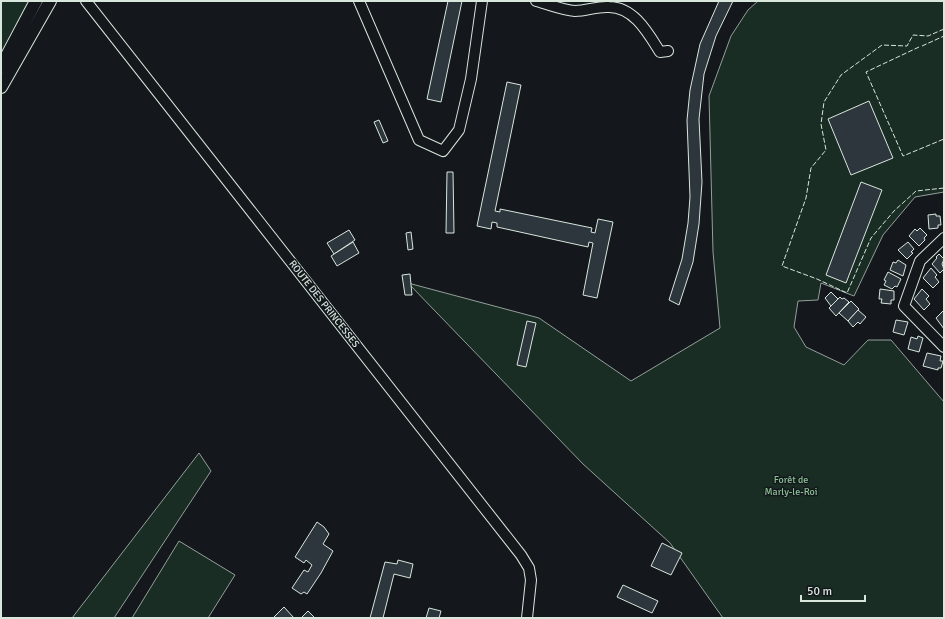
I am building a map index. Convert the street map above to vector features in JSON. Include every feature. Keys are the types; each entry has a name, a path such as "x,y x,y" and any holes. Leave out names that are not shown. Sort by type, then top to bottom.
{"main road":[{"path":"1,67 36,1"},
{"path":"1,87 50,1"}],"street":[{"name":"ROUTE DES PRINCESSES","path":"86,1 521,555 529,568 531,580 527,618"},
{"path":"359,1 419,140 444,151 459,130 471,79 482,1"},
{"path":"536,1 573,11 587,11 610,6 620,9 633,15 644,27 660,52 668,51"},
{"path":"944,238 920,261 904,306 944,347"}],"green space":[{"path":"1,1 35,1 1,66"},
{"name":"Forêt de Marly-le-Roi","path":"758,1 944,1 944,192 915,197 883,235 854,296 821,283 818,300 798,301 794,327 806,347 844,365 868,340 891,340 944,402 944,618 723,618 670,543 583,464 408,283 539,318 631,381 720,328 713,252 709,96 731,36 748,10"},
{"path":"199,453 211,471 114,618 72,618"},
{"path":"179,541 235,575 208,618 132,618"}],"building":[{"path":"448,1 462,1 441,102 427,99"},
{"path":"719,1 733,1 716,36 704,74 699,119 702,182 699,224 693,262 679,305 669,300 682,259 688,223 690,197 687,120 690,90 700,44"},
{"path":"507,82 521,85 495,211 500,212 500,209 592,228 591,232 595,233 598,219 613,222 597,298 583,295 593,243 589,242 588,247 497,227 497,223 492,222 491,229 477,226"},
{"path":"869,101 893,158 851,175 828,119"},
{"path":"379,120 388,141 383,143 374,122"},
{"path":"447,172 453,172 454,233 446,233"},
{"path":"861,182 882,190 846,283 826,275"},
{"path":"936,214 936,216 940,216 941,225 938,225 938,228 929,229 928,215"},
{"path":"920,228 927,235 924,238 925,240 919,246 909,236 915,229 917,231"},
{"path":"349,230 355,240 334,254 327,243"},
{"path":"411,232 413,249 408,250 406,233"},
{"path":"353,242 359,253 337,266 331,256"},
{"path":"908,242 914,249 911,252 913,253 907,259 898,250"},
{"path":"939,254 944,259 942,264 944,269 940,273 932,264"},
{"path":"898,260 906,265 903,276 890,270 893,262 896,263"},
{"path":"931,268 937,275 935,277 939,282 933,288 923,278"},
{"path":"888,272 901,279 897,287 895,286 892,289 884,285 886,281 884,280"},
{"path":"410,274 412,295 405,295 402,275"},
{"path":"880,289 894,291 894,300 891,300 891,304 881,303 882,299 879,299"},
{"path":"922,289 929,296 926,299 930,304 924,310 914,299"},
{"path":"831,292 838,299 831,306 825,298"},
{"path":"840,297 849,302 836,316 829,308"},
{"path":"851,301 859,309 848,321 839,313"},
{"path":"858,310 866,317 860,324 858,322 853,327 848,321"},
{"path":"944,310 944,329 936,318"},
{"path":"896,320 908,322 904,335 893,332"},
{"path":"527,321 536,323 526,367 517,365"},
{"path":"918,336 923,338 919,352 908,349 911,337 917,339"},
{"path":"927,353 941,356 940,361 943,361 941,368 938,368 938,370 923,366"},
{"path":"317,522 324,527 329,534 323,544 333,551 307,594 304,592 301,594 292,588 304,570 308,572 312,565 306,560 304,563 295,557"},
{"path":"662,543 682,553 671,575 651,566"},
{"path":"398,560 413,564 410,578 394,574 383,618 370,618 385,562 397,564"},
{"path":"623,585 658,601 652,613 617,597"},
{"path":"284,607 294,618 273,618"},
{"path":"429,608 441,611 439,618 426,618"},
{"path":"308,611 315,618 301,618"}],"fence":[{"path":"944,29 928,36 913,35 907,46 882,45 841,75 824,102 821,124 826,150 811,168 806,198 782,266 817,279 847,293 871,238 894,211 916,191 944,188"},
{"path":"922,46 944,36"},
{"path":"919,47 866,72 903,156 944,139"}]}
